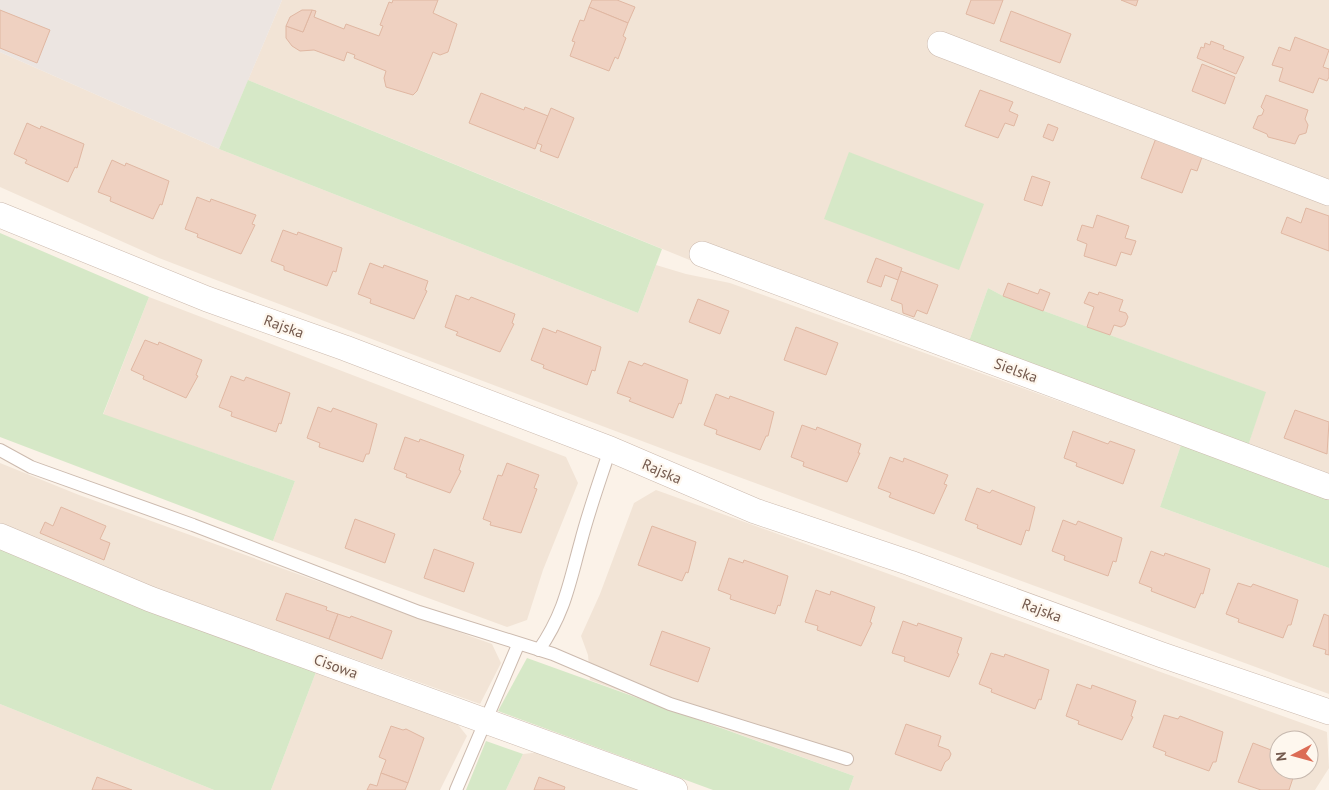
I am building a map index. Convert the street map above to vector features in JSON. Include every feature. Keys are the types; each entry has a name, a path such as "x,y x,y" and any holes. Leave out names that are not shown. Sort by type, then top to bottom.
{"street":[{"path":"940,44 1329,193"},
{"name":"Rajska","path":"0,215 207,299 345,348 610,449 755,511 910,563 1162,655 1329,712"},
{"name":"Sielska","path":"702,254 1329,487"},
{"name":"Cisowa","path":"0,536 150,599 675,790"}],"lane":[{"path":"539,650 552,631 563,607 581,539 610,449"},
{"path":"0,450 31,467 193,525 419,612 518,645 539,650 600,672 670,704 847,759"},
{"path":"456,790 518,645"}],"shaded area":[{"path":"0,0 282,0 219,149 0,52"},
{"path":"282,0 1329,0 1329,475 1248,446 1265,392 1003,296 988,288 968,344 692,261 248,80"},
{"path":"0,52 219,149 638,313 656,265 686,274 730,283 1181,445 1160,507 1329,568 1329,694 679,455 250,293 159,258 0,187"},
{"path":"149,297 566,457 578,483 543,570 527,620 507,627 273,541 295,481 103,415"},
{"path":"0,463 79,495 492,644 501,663 480,704 113,573 0,525"},
{"path":"656,490 1327,732 1329,768 1315,790 849,790 854,776 590,680 588,655 581,636 600,594 634,503"},
{"path":"316,672 455,721 467,736 440,790 271,790"},
{"path":"0,704 214,790 0,790"},
{"path":"541,752 646,790 506,790 523,754"}],"green space":[{"path":"248,80 662,249 638,313 219,149"},
{"path":"849,152 984,204 959,270 824,219"},
{"path":"0,233 149,297 103,414 295,481 273,541 0,437"},
{"path":"988,288 1003,296 1266,392 1248,446 968,344"},
{"path":"1181,445 1329,499 1329,568 1160,507"},
{"path":"0,549 316,672 271,790 214,790 0,704"},
{"path":"527,658 854,776 849,790 713,790 498,711"},
{"path":"486,741 523,754 506,790 466,790"}],"building":[{"path":"393,0 438,0 433,13 457,24 448,52 440,55 433,52 417,91 413,95 386,87 384,78 386,71 354,58 355,55 347,52 344,61 314,50 300,51 292,46 286,38 286,26 303,32 312,10 316,11 314,17 344,29 346,24 379,36 383,26 380,25 389,2 392,3"},
{"path":"592,0 617,0 635,7 628,23 589,7"},
{"path":"971,0 1003,0 994,24 966,14"},
{"path":"1121,0 1138,0 1136,6"},
{"path":"589,7 628,23 623,36 626,38 618,59 615,57 609,71 570,56 575,42 572,41 580,20 584,21"},
{"path":"0,10 50,30 37,63 0,48"},
{"path":"302,10 312,10 303,32 286,26 290,17"},
{"path":"1011,11 1071,34 1060,63 1000,41"},
{"path":"1295,37 1329,50 1323,67 1329,69 1329,77 1327,81 1319,78 1313,93 1279,81 1283,68 1272,65 1279,47 1290,51"},
{"path":"1211,41 1224,46 1223,49 1244,57 1236,74 1197,58 1201,47 1204,48 1205,43 1210,45"},
{"path":"1202,64 1235,77 1225,104 1192,91"},
{"path":"980,90 1013,102 1009,111 1018,115 1014,126 1005,123 998,138 965,126"},
{"path":"481,93 524,110 525,107 548,116 535,149 469,123"},
{"path":"1266,95 1308,110 1305,119 1308,125 1306,133 1299,135 1295,144 1268,137 1267,134 1253,128 1258,116 1262,115 1264,110 1261,107"},
{"path":"551,108 574,118 558,158 540,151 542,145 537,143"},
{"path":"27,123 40,129 41,126 84,144 77,168 75,167 68,182 25,163 27,160 14,154"},
{"path":"1048,124 1058,128 1053,141 1043,137"},
{"path":"1156,138 1202,157 1197,171 1191,169 1182,193 1141,178"},
{"path":"112,160 125,166 126,163 169,181 162,205 160,204 153,219 110,201 111,197 98,192"},
{"path":"1032,176 1050,182 1042,206 1024,200"},
{"path":"197,197 210,202 211,199 256,215 252,224 255,225 241,254 197,237 198,234 185,229"},
{"path":"1306,208 1329,216 1329,251 1281,233 1287,217 1301,223"},
{"path":"1097,215 1129,226 1125,238 1136,241 1131,255 1121,252 1116,266 1084,256 1087,244 1077,240 1082,225 1093,228"},
{"path":"283,230 297,235 298,232 342,248 336,272 333,271 327,286 284,270 284,266 271,261"},
{"path":"876,258 902,268 898,280 885,275 881,287 867,282"},
{"path":"370,263 383,268 384,265 428,281 425,290 427,291 414,319 370,303 371,299 358,294"},
{"path":"901,271 938,285 927,314 917,310 914,317 903,313 902,304 891,300"},
{"path":"1008,283 1038,294 1040,289 1050,293 1043,311 1003,296"},
{"path":"1089,292 1098,295 1099,292 1123,300 1119,311 1126,313 1128,317 1125,325 1121,327 1114,325 1110,335 1087,327 1094,307 1084,303"},
{"path":"456,295 469,300 471,297 515,314 512,323 514,324 500,352 456,335 458,332 445,327"},
{"path":"698,299 729,311 720,334 689,322"},
{"path":"796,327 838,343 826,375 784,360"},
{"path":"543,328 556,333 557,330 601,347 595,371 592,370 587,385 543,368 544,365 531,360"},
{"path":"145,340 158,345 159,342 202,360 196,375 198,376 186,398 143,379 144,376 131,370"},
{"path":"629,361 642,366 644,363 688,380 681,404 679,403 673,418 629,401 631,398 617,393"},
{"path":"231,376 244,381 246,377 290,393 281,424 279,423 276,432 231,416 232,412 219,407"},
{"path":"716,394 729,399 730,396 774,412 768,436 766,436 760,450 716,434 717,430 704,425"},
{"path":"318,407 331,412 333,408 377,424 369,454 366,454 363,462 319,447 320,443 307,438"},
{"path":"1295,410 1329,422 1327,454 1284,438"},
{"path":"802,425 816,430 817,427 861,444 858,453 860,453 847,482 803,466 804,462 791,457"},
{"path":"1073,431 1108,444 1110,441 1135,450 1123,484 1076,466 1077,463 1064,458"},
{"path":"405,437 419,442 420,439 464,455 459,470 461,471 450,493 406,477 407,474 394,469"},
{"path":"890,457 903,462 904,458 948,475 944,484 947,485 934,514 889,497 891,493 878,488"},
{"path":"507,463 539,475 534,488 537,489 521,533 490,525 491,522 483,519 498,475 502,476"},
{"path":"977,488 990,493 992,490 1035,507 1029,531 1026,530 1021,545 977,528 978,525 965,520"},
{"path":"61,507 106,526 100,539 110,543 104,560 40,533 45,522 53,526"},
{"path":"355,519 395,534 385,563 345,548"},
{"path":"1063,520 1076,525 1078,521 1122,538 1116,562 1113,561 1108,576 1064,560 1065,556 1052,551"},
{"path":"652,526 696,542 688,573 686,572 682,581 638,565"},
{"path":"434,549 474,563 464,592 424,578"},
{"path":"1151,551 1164,556 1165,553 1210,569 1203,594 1201,593 1195,608 1151,591 1152,588 1139,583"},
{"path":"729,558 743,563 744,560 788,576 780,606 778,605 775,614 730,599 731,595 718,590"},
{"path":"1238,583 1251,587 1253,584 1298,600 1291,625 1288,625 1283,638 1238,622 1239,619 1226,614"},
{"path":"816,590 830,595 831,591 875,607 870,622 872,623 861,646 817,630 818,626 805,622"},
{"path":"286,593 327,607 326,610 338,614 329,639 276,620"},
{"path":"338,614 350,618 351,616 392,631 382,659 329,639"},
{"path":"1324,614 1329,616 1329,655 1325,654 1326,650 1313,646"},
{"path":"903,621 917,626 918,623 962,638 957,653 959,654 949,677 904,661 905,657 892,653"},
{"path":"662,631 710,648 698,682 650,665"},
{"path":"991,653 1004,657 1005,654 1049,670 1041,700 1039,699 1035,709 991,692 992,689 979,684"},
{"path":"1077,684 1091,689 1092,685 1136,701 1131,716 1133,717 1122,740 1078,724 1079,721 1066,716"},
{"path":"1164,715 1178,719 1180,716 1223,732 1216,762 1213,762 1209,771 1165,755 1166,752 1153,747"},
{"path":"906,724 941,736 938,746 949,750 951,754 941,771 895,754"},
{"path":"391,726 403,730 406,729 424,738 408,783 381,773 386,760 379,757"},
{"path":"1253,743 1269,749 1269,780 1292,780 1289,790 1261,790 1238,782"},
{"path":"381,773 408,783 405,790 367,790 370,784 377,786"},
{"path":"97,777 132,790 92,790"},
{"path":"539,777 565,787 564,790 534,790"}]}
